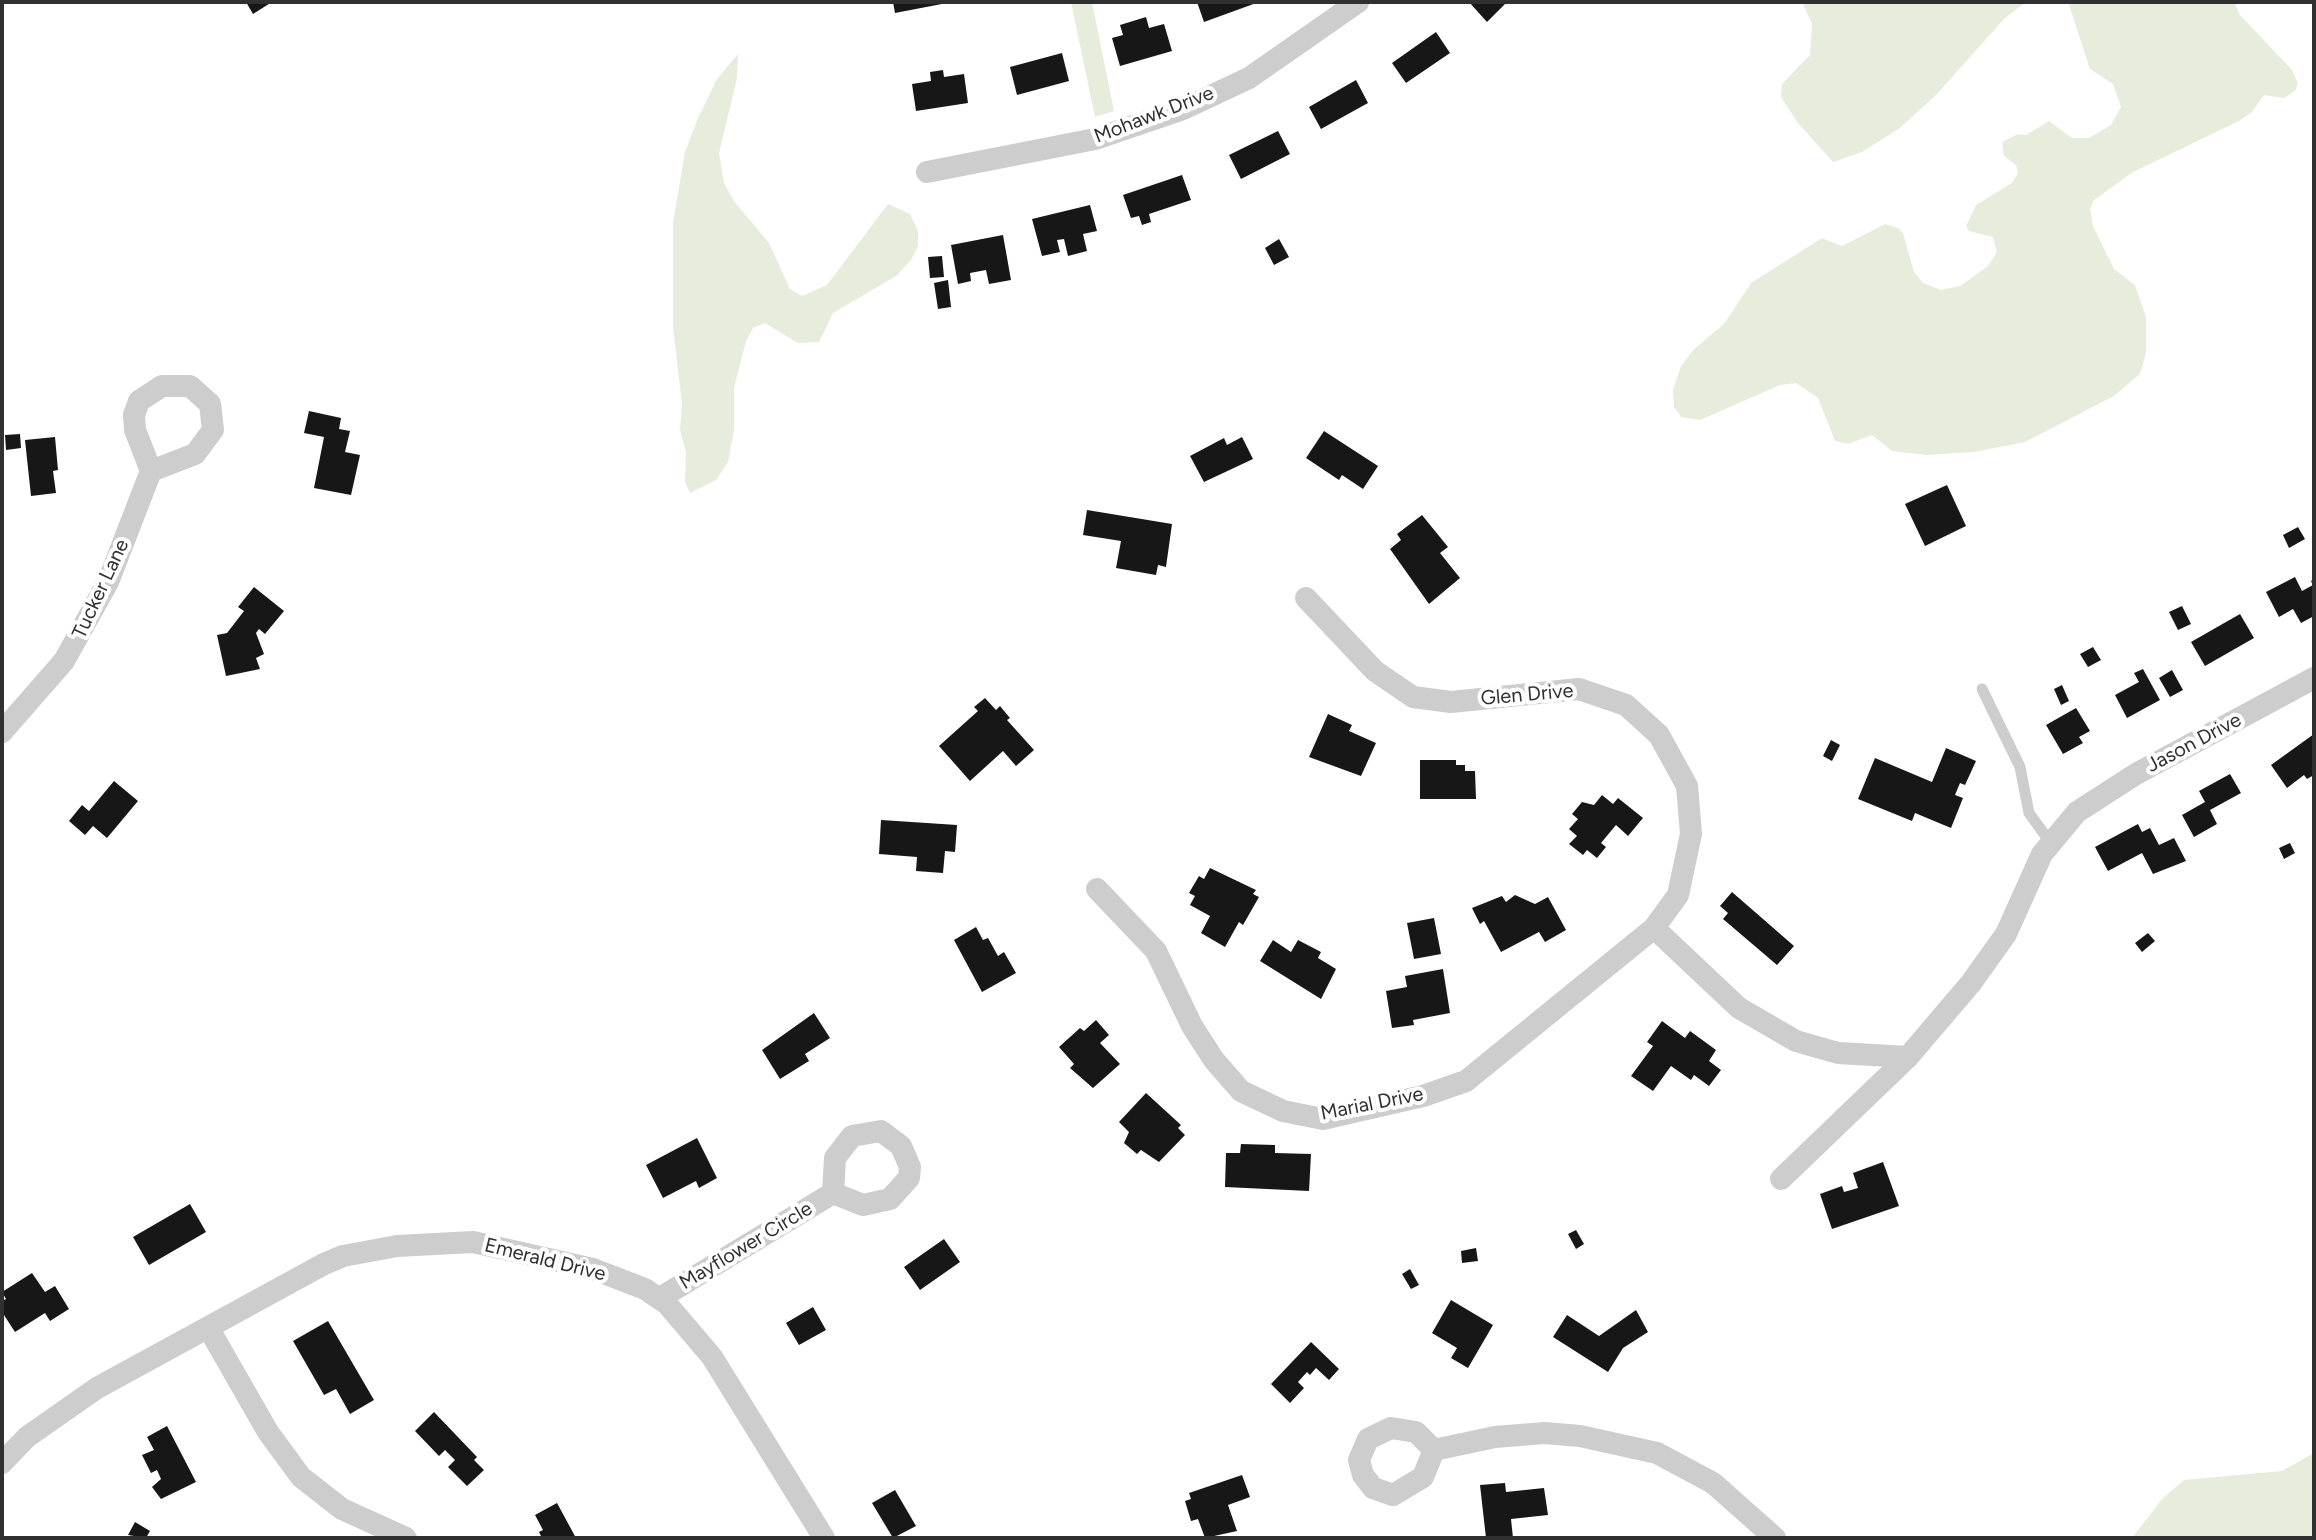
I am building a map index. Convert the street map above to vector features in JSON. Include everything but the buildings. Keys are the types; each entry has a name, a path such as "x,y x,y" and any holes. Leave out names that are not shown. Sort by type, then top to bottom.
{"street":[{"name":"Mohawk Drive","path":"927,172 1095,139 1183,109 1249,78 1358,2"},
{"name":"Tucker Lane","path":"2,732 47,683 87,625 108,582 151,471"},
{"name":"Glen Drive","path":"1306,598 1375,671 1413,697 1451,702 1579,689 1626,705 1659,735 1687,786 1691,834 1678,895 1654,928"},
{"name":"Jason Drive","path":"1781,1179 1908,1057 1971,983 2006,934 2029,878 2050,842 2077,812 2125,780 2314,678"},
{"name":"Marial Drive","path":"1097,889 1156,951 1192,1026 1214,1060 1241,1091 1283,1111 1323,1119 1423,1096 1466,1081 1654,928"},
{"path":"1654,928 1739,1008 1796,1041 1838,1053 1908,1057"},
{"name":"Mayflower Circle","path":"660,1298 833,1193"},
{"name":"Emerald Drive","path":"2,1463 27,1437 97,1388 209,1329 287,1283 343,1256 448,1242 501,1246 575,1264 628,1282 660,1298 680,1317 712,1357 824,1538"},
{"path":"209,1329 262,1422 301,1477 342,1509 406,1538"},
{"path":"1434,1450 1495,1437 1545,1433 1589,1437 1657,1453 1713,1483 1775,1538"}],"lane":[{"path":"1982,689 2020,767 2029,813 2050,842"}],"green space":[{"path":"1071,2 1092,2 1114,111 1095,117"},
{"path":"1802,2 2026,2 2004,19 1937,94 1900,128 1862,152 1833,162 1798,123 1781,97 1782,84 1810,55 1812,24"},
{"path":"2068,2 2234,2 2240,15 2292,70 2298,83 2295,91 2284,98 2264,95 2252,112 2239,121 2133,172 2094,200 2090,209 2093,226 2114,269 2135,285 2146,317 2146,353 2140,374 2114,396 2025,442 1974,452 1927,455 1892,451 1872,435 1848,444 1835,441 1818,398 1796,383 1780,385 1700,420 1681,417 1674,407 1673,390 1681,366 1694,349 1724,324 1751,283 1822,238 1842,246 1885,224 1898,228 1903,233 1914,272 1923,283 1941,290 1960,286 1988,266 1997,252 1993,237 1969,231 1966,226 1976,205 2012,183 2018,173 2016,165 2004,156 2002,142 2018,134 2026,135 2049,121 2072,138 2089,138 2111,125 2121,107 2113,84 2090,69"},
{"path":"738,54 737,78 719,153 724,183 734,201 769,243 790,289 802,296 827,285 888,204 910,214 918,231 918,246 911,260 896,276 833,313 819,342 798,343 765,323 753,328 746,341 734,388 734,430 728,462 716,480 690,493 685,482 686,452 680,430 682,404 673,327 673,223 685,152 698,118 717,79"},
{"path":"2314,1453 2314,1538 2132,1538 2162,1499 2184,1480 2282,1471"}]}
